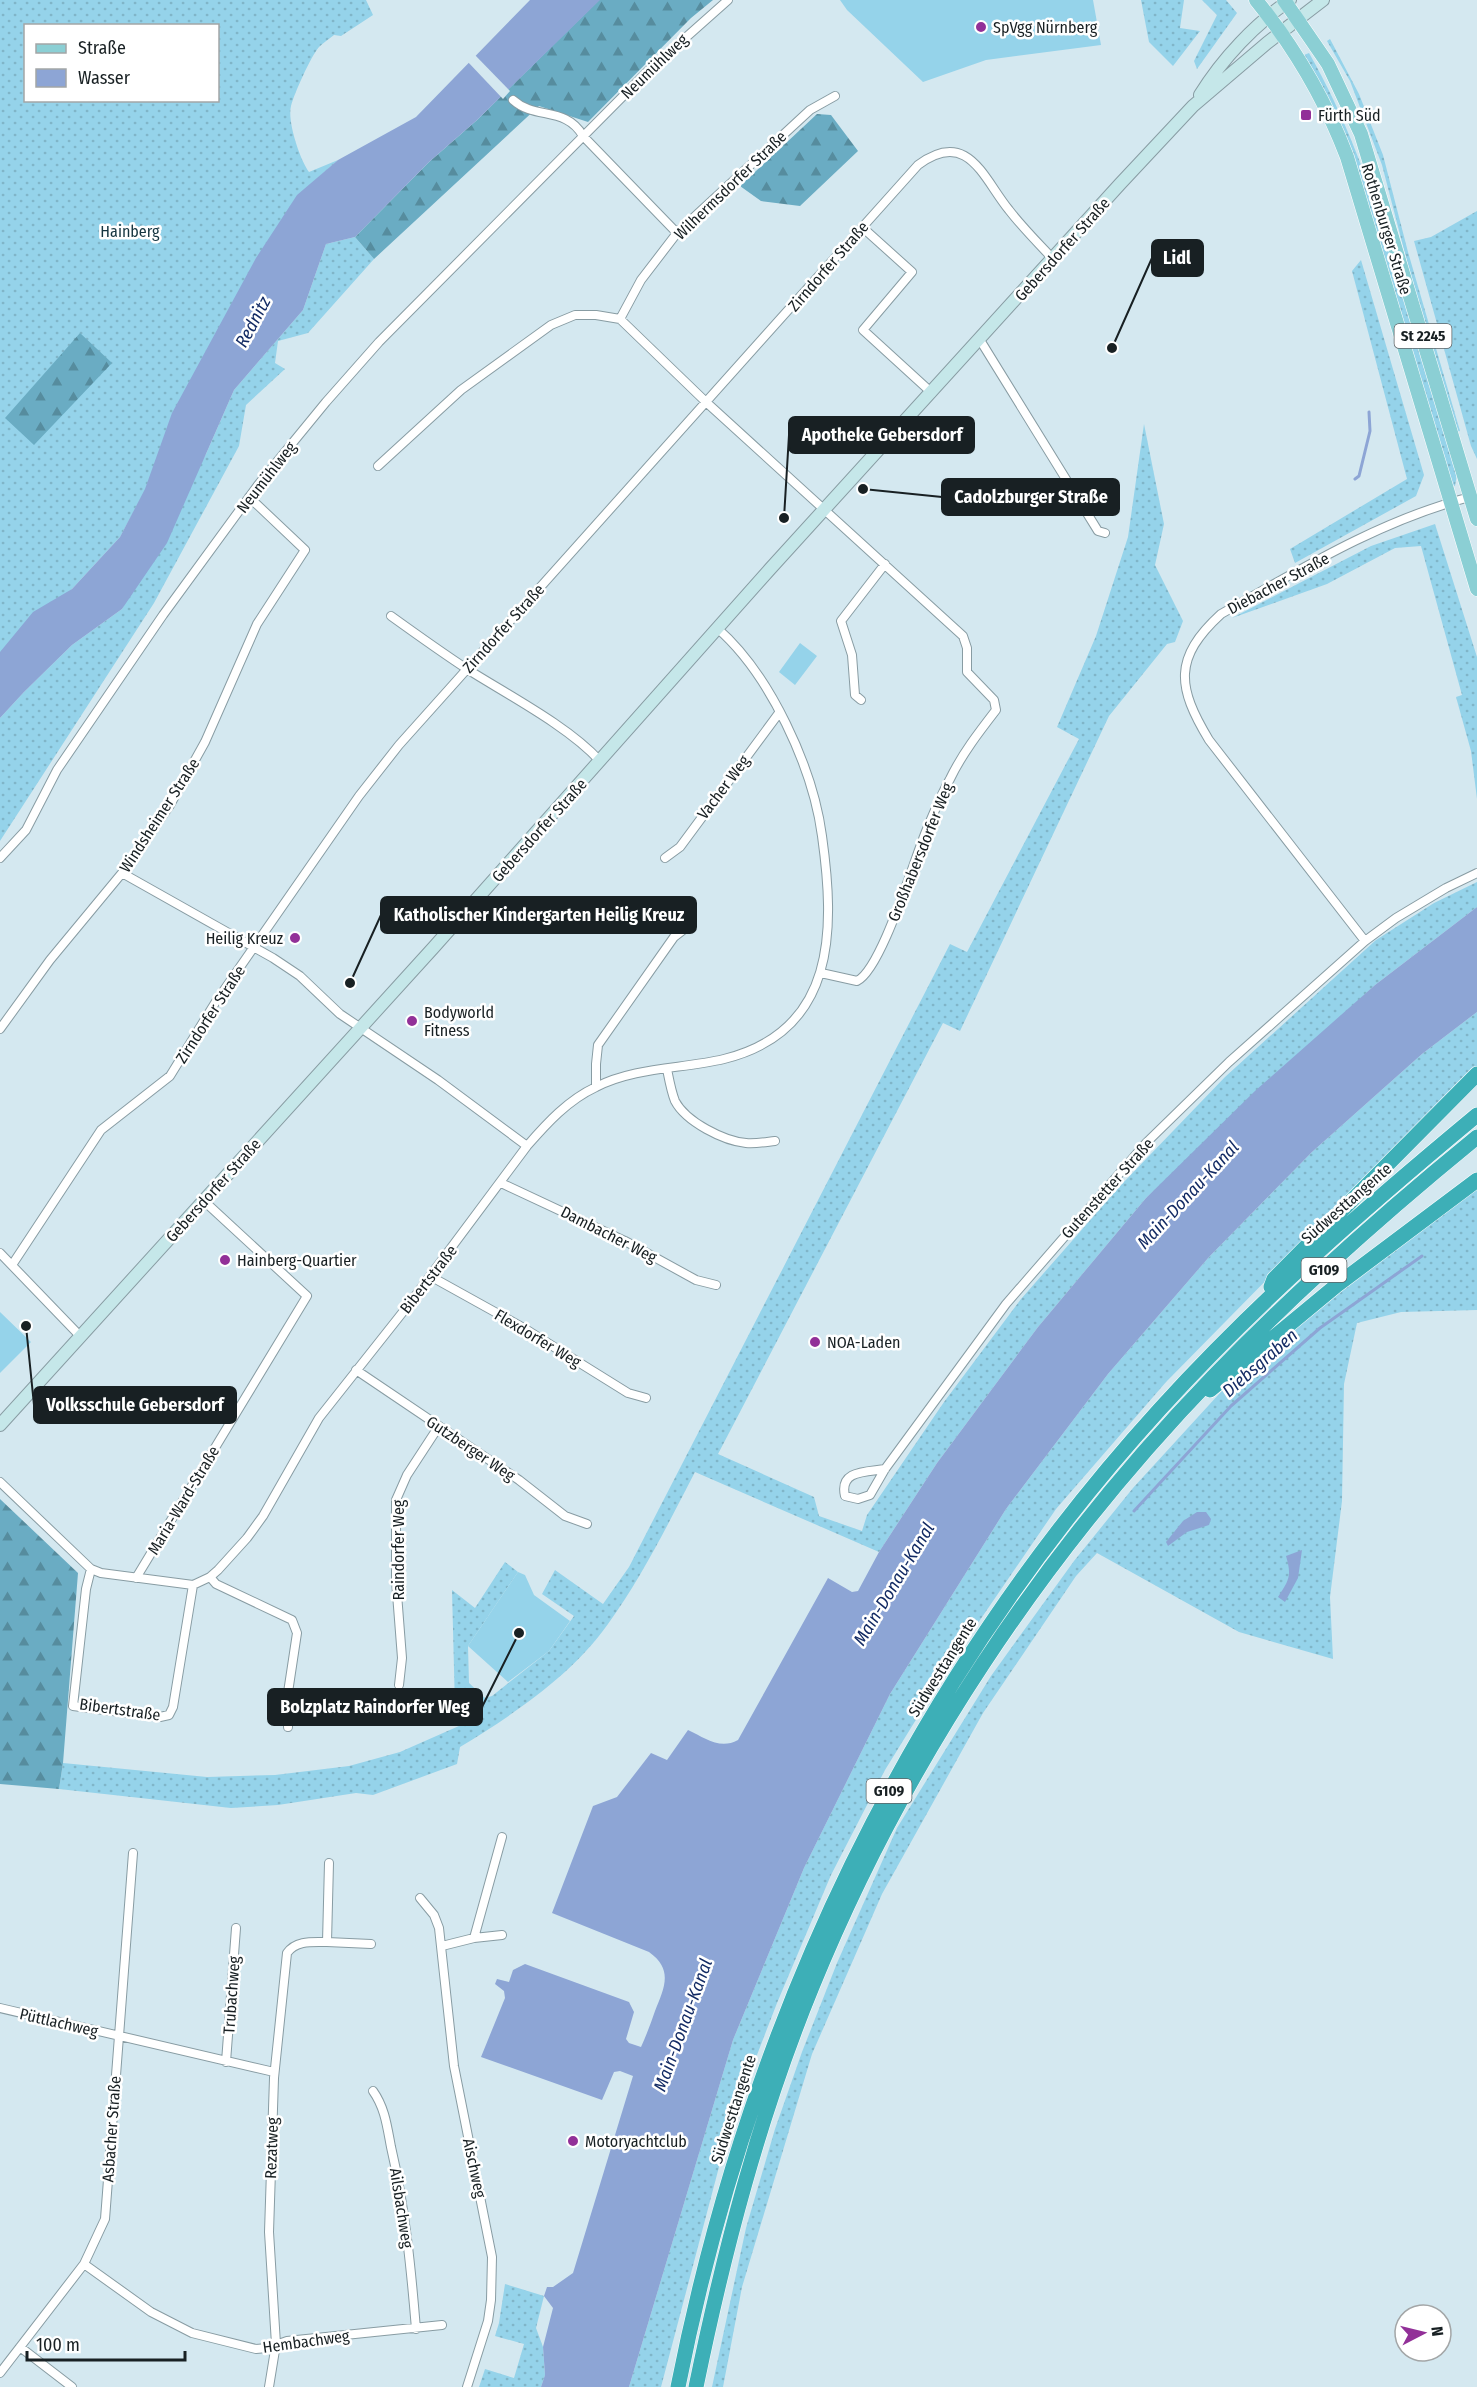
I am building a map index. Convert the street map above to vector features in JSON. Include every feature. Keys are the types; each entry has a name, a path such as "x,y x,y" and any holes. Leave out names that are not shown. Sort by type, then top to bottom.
{"highway":[{"path":"1262,1304 1275,1279 1477,1074"},
{"name":"Südwesttangente","path":"676,2387 716,2222 765,2067 798,1981 832,1903 902,1768 974,1649 1053,1537 1106,1470 1161,1407 1262,1304 1356,1218 1477,1115"},
{"name":"Südwesttangente","path":"696,2387 729,2239 757,2142 811,1988 875,1850 918,1771 1000,1639 1087,1521 1181,1412 1246,1344 1319,1274 1477,1137"},
{"path":"1181,1412 1230,1376 1337,1285 1477,1180"}],"main road":[{"name":"Rothenburger Straße","path":"1256,0 1281,32 1321,96 1352,169 1477,589"},
{"name":"Gebersdorfer Straße","path":"0,1425 362,1028 717,628 1193,106 1298,18 1323,0"},
{"name":"Rothenburger Straße","path":"1287,1 1335,77 1365,144 1477,519"},
{"name":"Gebersdorfer Straße","path":"1193,106 1206,85 1227,60 1269,16 1287,1"}],"street":[{"name":"Neumühlweg","path":"0,858 26,830 57,770 163,615 249,498 326,402 379,342 647,72 708,15 728,0"},
{"name":"Wilhermsdorfer Straße","path":"620,319 641,280 677,233 810,110 835,96"},
{"path":"513,100 520,107 564,118 577,126 583,136 677,233"},
{"name":"Zirndorfer Straße","path":"12,1265 101,1130 170,1076 214,1003 359,796 399,745 918,165 932,155 948,153 962,154 973,160 1009,210 1053,259"},
{"path":"862,227 912,272 863,330 932,393"},
{"path":"378,466 461,390 551,325 575,315 596,315 620,319"},
{"name":"Großhabersdorfer Weg","path":"620,319 706,402 963,636 967,648 967,672 994,700 996,710 973,739 950,777 927,829 884,942 864,978 857,981 821,973"},
{"path":"980,340 1098,531 1105,533"},
{"name":"Diebacher Straße","path":"1365,941 1209,740 1192,712 1185,667 1192,647 1203,630 1221,614 1370,534 1411,515 1470,497"},
{"name":"Windsheimer Straße","path":"0,1029 50,960 122,873 187,778 206,742 257,624 305,550 249,498"},
{"path":"861,700 855,695 852,655 841,621 885,564"},
{"path":"391,615 466,668 526,705 587,748 600,761"},
{"name":"Bibertstraße","path":"91,1569 86,1589 73,1706 160,1717 168,1714 173,1707 193,1585 210,1577 247,1538 263,1516 319,1418 430,1276 527,1146 556,1114 596,1086 628,1075 725,1058 763,1043 797,1017 810,997 821,973 828,925 828,886 821,830 810,782 796,744 765,687 747,662 717,628"},
{"name":"Vacher Weg","path":"664,858 680,847 779,713"},
{"path":"122,873 255,947 300,976 340,1014 527,1146"},
{"name":"Gutenstetter Straße","path":"885,1469 855,1474 846,1479 843,1486 845,1496 858,1499 870,1495 885,1469 1006,1304 1146,1143 1229,1062 1365,941 1396,918 1477,873"},
{"path":"596,1086 598,1045 674,937 687,927"},
{"path":"667,1069 675,1101 682,1111 696,1122 716,1134 748,1144 775,1141"},
{"name":"Dambacher Weg","path":"501,1183 625,1241 696,1280 716,1285"},
{"name":"Maria-Ward-Straße","path":"136,1578 307,1296 204,1201"},
{"path":"0,1253 81,1336"},
{"name":"Flexdorfer Weg","path":"430,1276 522,1327 628,1393 646,1398"},
{"name":"Gutzberger Weg","path":"356,1370 519,1480 565,1516 586,1524"},
{"name":"Raindorfer Weg","path":"399,1685 402,1658 396,1581 396,1500 407,1475 439,1426"},
{"path":"0,1482 91,1569 101,1573 193,1585"},
{"path":"210,1577 216,1584 285,1617 295,1625 297,1633 287,1699 288,1727"},
{"path":"474,1938 501,1837"},
{"name":"Asbacher Straße","path":"0,2373 84,2264 105,2219 117,2036 133,1853"},
{"path":"327,1942 329,1863"},
{"name":"Aischweg","path":"420,1898 434,1915 442,1946 454,2066 492,2257 488,2321 467,2387"},
{"name":"Trubachweg","path":"226,2062 236,1928"},
{"path":"442,1946 474,1938 502,1935"},
{"name":"Rezatweg","path":"269,2387 276,2344 269,2232 274,2072 287,1953 297,1944 327,1942 371,1944"},
{"name":"Püttlachweg","path":"0,2008 117,2036"},
{"path":"117,2036 274,2072"},
{"name":"Ailsbachweg","path":"373,2091 382,2104 399,2185 416,2329"},
{"name":"Hembachweg","path":"84,2264 151,2312 177,2327 256,2349 287,2341 442,2325"},
{"path":"20,2347 72,2387"}],"green space":[{"name":"Hainberg","path":"0,0 366,0 373,15 341,36 334,35 319,47 303,75 291,106 290,113 295,140 309,172 338,160 311,184 120,537 72,589 0,653"},
{"path":"597,0 713,0 691,18 588,122 539,106 374,259 355,237 429,162 477,120"},
{"name":"SpVgg Nürnberg","path":"840,0 1093,0 1101,45 986,60 923,82 847,10"},
{"path":"1141,0 1184,0 1180,28 1200,31 1173,66 1149,42"},
{"path":"1202,0 1226,0 1237,13 1197,69 1194,61 1217,15"},
{"path":"1330,39 1359,94 1383,155 1408,252 1460,431 1457,432 1409,269 1382,165 1350,81 1327,41"},
{"path":"1309,53 1339,112 1375,204 1457,474 1455,486 1452,485 1359,173 1333,107 1304,55"},
{"path":"817,114 831,115 858,151 800,206 761,201 740,186"},
{"path":"1477,211 1477,459 1471,446 1414,241 1431,237"},
{"path":"355,237 374,259 308,333 278,341 275,363 285,369 246,405 239,446 154,603 0,841 0,718 72,645 122,609 206,454 234,390 303,310 326,244"},
{"path":"1361,260 1424,475 1416,496 1295,563 1290,549 1407,479 1352,271"},
{"path":"80,333 112,363 34,445 5,418"},
{"path":"1144,424 1164,524 1155,565 1183,621 1175,642 1167,644 1109,716 960,1031 943,1023 718,1454 814,1497 819,1516 862,1531 867,1515 944,1402 1021,1299 1122,1184 1225,1077 1376,940 1434,903 1477,882 1477,907 1375,985 1146,1198 1038,1327 937,1463 879,1552 695,1472 643,1569 593,1643 577,1661 540,1693 460,1747 457,1764 373,1795 356,1793 278,1805 231,1808 59,1789 63,1763 207,1777 275,1775 349,1766 400,1752 468,1722 455,1708 452,1590 475,1608 505,1562 518,1572 468,1646 469,1683 485,1698 492,1696 549,1651 574,1616 542,1594 555,1570 603,1604 629,1567 950,944 967,952 1079,739 1057,727 1096,636 1128,537"},
{"path":"1435,524 1477,657 1477,799 1471,751 1456,697 1462,695 1421,546 1395,548 1327,584 1232,618 1371,546"},
{"path":"800,643 817,656 795,685 779,672"},
{"path":"1477,1012 1477,1066 1166,1382 1056,1509 954,1658 885,1770 831,1875 777,2003 724,2148 661,2387 629,2387 733,2040 804,1868 890,1694 1006,1509 1108,1374 1209,1257 1312,1152 1422,1054"},
{"path":"1477,1186 1477,1310 1401,1312 1357,1323 1344,1384 1342,1501 1330,1597 1333,1659 1239,1632 1097,1553 1076,1576 983,1713 882,1894 812,2054 742,2287 723,2387 712,2387 746,2228 775,2129 802,2052 837,1963 897,1828 991,1676 1074,1561 1133,1488 1219,1394 1261,1353 1333,1294"},
{"path":"0,1312 31,1342 0,1373"},
{"path":"0,1499 78,1573 59,1789 0,1784"},
{"path":"518,1572 525,1575 534,1595 570,1621 549,1651 508,1682 468,1646"},
{"path":"505,2284 544,2296 536,2328 543,2347 545,2375 541,2387 479,2387 485,2369 514,2378 524,2344 495,2336"}],"water":[{"name":"Rednitz","path":"530,0 600,0 477,120 429,162 355,237 326,244 303,310 234,390 167,543 122,609 72,645 0,718 0,652 33,612 72,589 120,537 145,489 172,413 256,258 297,195 338,160 416,117"},
{"name":"Main-Donau-Kanal","path":"1477,907 1477,1012 1422,1054 1312,1152 1209,1257 1108,1374 1006,1509 890,1694 804,1868 733,2040 629,2387 541,2387 545,2375 543,2347 553,2308 544,2296 547,2287 553,2287 573,2273 633,2076 620,2071 614,2072 602,2100 481,2057 505,1998 504,1991 495,1984 497,1979 509,1982 513,1970 525,1964 629,2002 634,2012 626,2039 629,2043 641,2047 664,1987 662,1966 649,1952 552,1913 593,1806 617,1797 651,1753 667,1760 688,1730 719,1743 725,1744 738,1740 828,1578 852,1592 858,1591 879,1552 937,1463 1038,1327 1146,1198 1256,1090 1375,985"},
{"path":"1197,1512 1206,1512 1211,1519 1209,1525 1187,1532 1168,1546 1166,1542 1183,1521"},
{"path":"1302,1550 1298,1578 1285,1602 1278,1597 1288,1578 1289,1568 1286,1556"}],"pier":[{"path":"474,54 510,91 503,99 467,61"}],"waterway":[{"path":"1355,479 1359,476 1370,431 1369,412"},
{"name":"Diebsgraben","path":"1134,1511 1231,1406 1320,1328 1422,1256"}],"place":[{"name":"SpVgg Nürnberg","path":"981,27"},
{"name":"Fürth Süd","path":"1306,115"},
{"name":"Lidl","path":"1112,348"},
{"name":"Cadolzburger Straße","path":"863,489"},
{"name":"Apotheke Gebersdorf","path":"784,518"},
{"name":"Heilig Kreuz","path":"295,938"},
{"name":"Katholischer Kindergarten Heilig Kreuz","path":"350,983"},
{"name":"Bodyworld Fitness","path":"412,1021"},
{"name":"Hainberg-Quartier","path":"225,1260"},
{"name":"Volksschule Gebersdorf","path":"26,1326"},
{"name":"NOA-Laden","path":"815,1342"},
{"name":"Bolzplatz Raindorfer Weg","path":"519,1633"},
{"name":"Motoryachtclub","path":"573,2141"}]}
